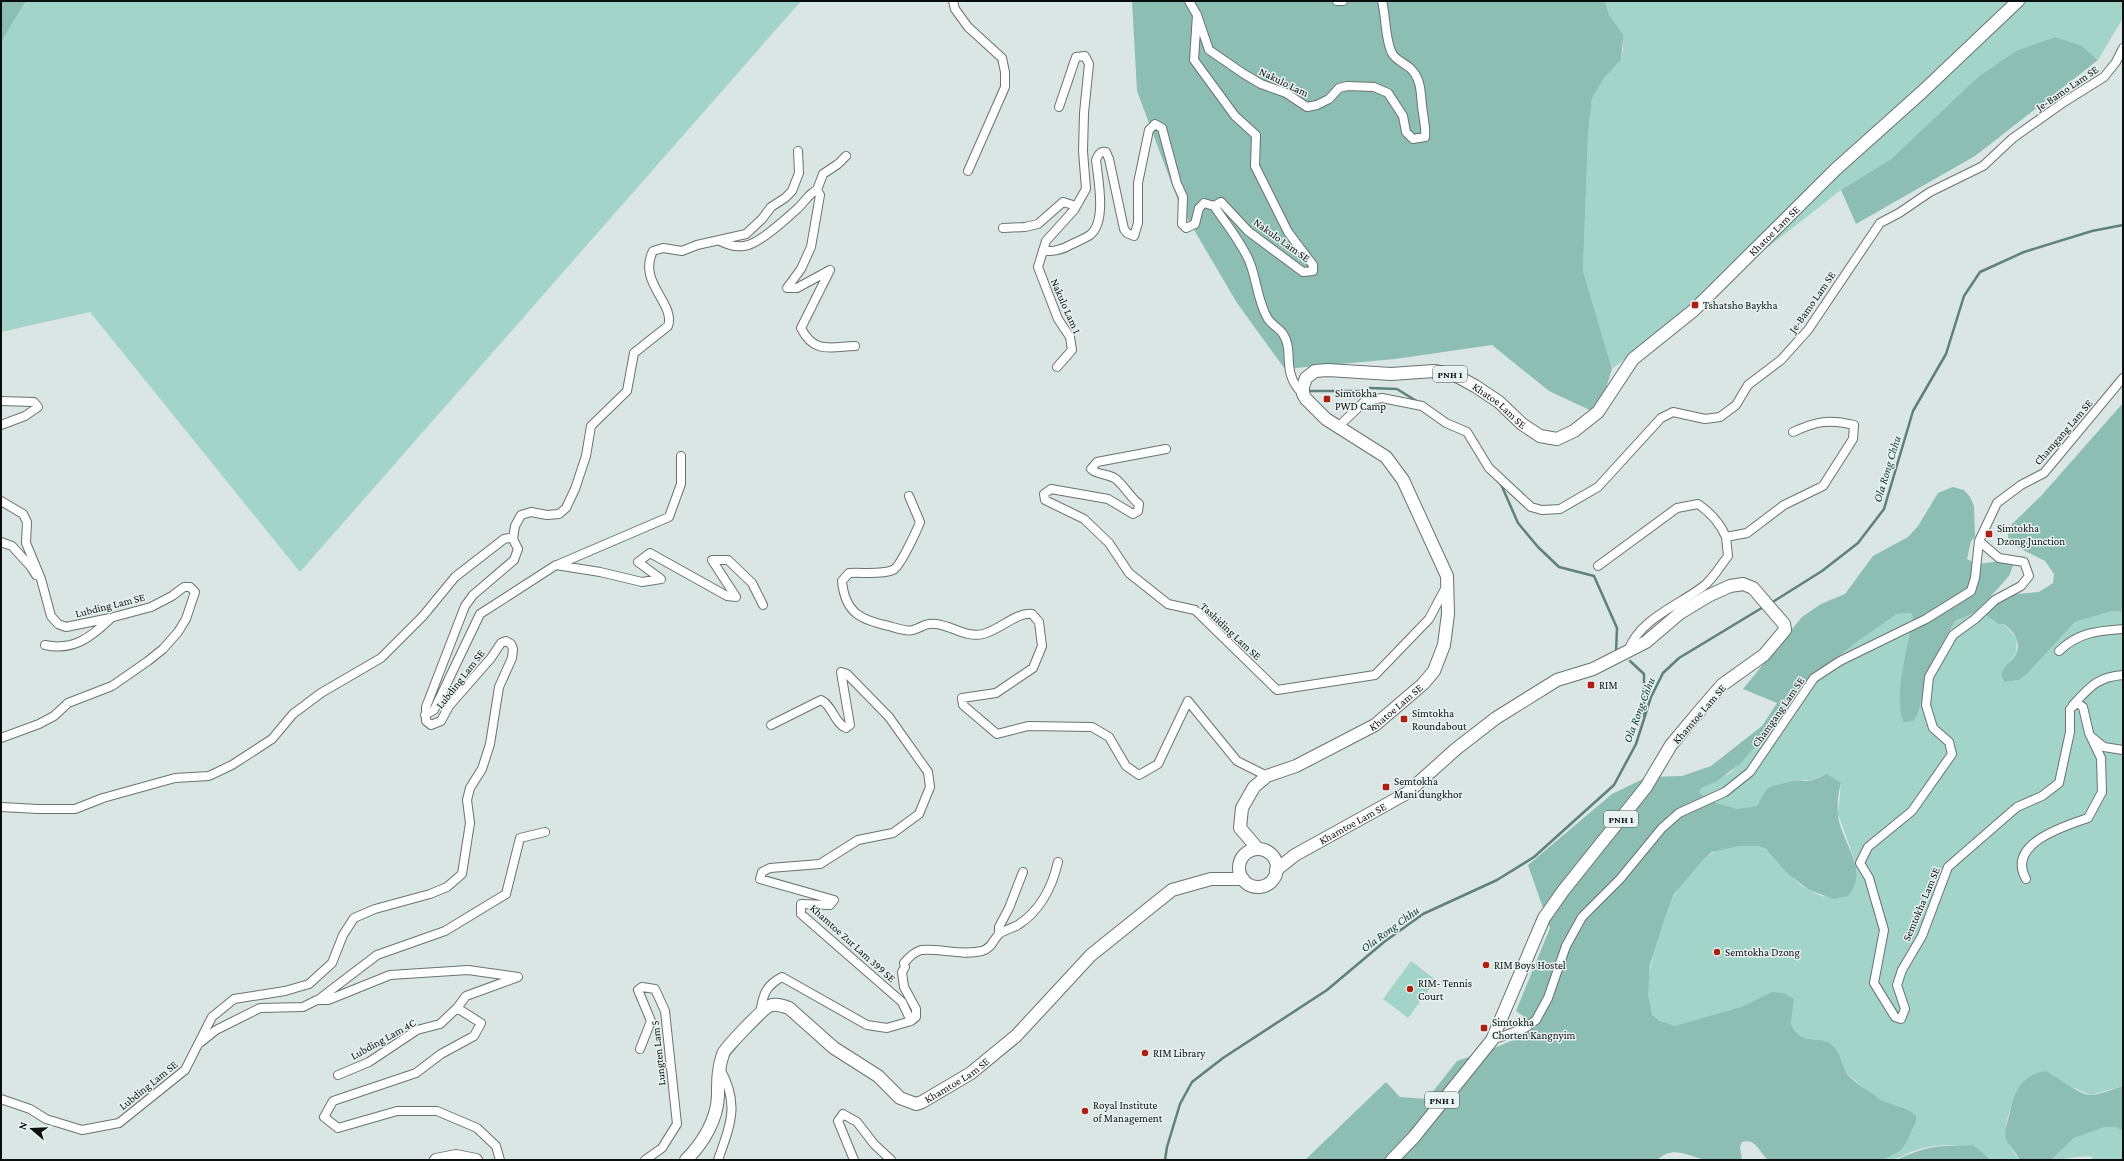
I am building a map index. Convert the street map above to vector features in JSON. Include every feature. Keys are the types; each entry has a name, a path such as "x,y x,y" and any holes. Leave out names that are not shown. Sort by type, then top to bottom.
{"main road":[{"name":"Khatoe Lam SE","path":"1243,856 1243,833 1240,828 1242,808 1254,787 1267,776 1296,766 1375,725 1423,684 1434,671 1444,645 1448,614 1447,576 1403,480 1386,457 1338,426 1317,410 1303,394 1303,387 1306,378 1315,371 1328,370 1391,374 1434,370 1455,375 1475,386 1499,402 1522,424 1540,436 1557,439 1574,431 1598,412 1633,359 1694,310 1836,169 1922,92 2018,1"},
{"name":"Khamtoe Lam SE","path":"1276,870 1295,854 1407,793 1456,749 1496,718 1558,680 1594,669 1646,642 1680,613 1708,596 1730,586 1743,584 1753,588 1784,624 1785,630 1764,655 1722,685 1693,718 1671,745 1646,787 1563,891 1544,918 1492,1040 1414,1137 1392,1160"},
{"path":"1243,833 1258,849"},
{"path":"1258,849 1263,850 1273,856 1276,870 1273,880 1265,885 1250,885 1241,873 1243,856 1250,851 1258,849"},
{"name":"Khamtoe Lam SE","path":"1273,856 1295,854"},
{"name":"Khamtoe Lam SE","path":"686,1160 703,1138 714,1118 718,1096 717,1080 723,1052 728,1044 738,1038 760,1013 769,1006 783,1006 789,1008 834,1048 878,1076 900,1098 916,1104 971,1074 1016,1036 1091,955 1172,890 1211,879 1222,879 1241,873"},
{"path":"436,1160 456,1156 476,1160"}],"street":[{"path":"953,1 955,9 968,27 1002,58 1005,72 1004,87 968,171"},
{"path":"1189,1 1197,15"},
{"path":"1337,1 1343,1"},
{"name":"Nakulo Lam","path":"1197,15 1209,50 1261,84 1286,93 1307,107 1317,105 1329,98 1339,88 1347,86 1374,87 1388,93 1403,116 1406,132 1413,139 1425,137 1426,124 1423,113 1421,87 1411,69 1392,54 1388,42 1388,31 1382,1"},
{"name":"Nakulo Lam SE","path":"1197,15 1194,60 1235,116 1256,135 1255,166 1288,232 1313,265 1313,271 1303,272 1248,230 1221,202 1214,206"},
{"name":"Je-Bamo Lam SE","path":"1338,426 1365,401 1382,398 1422,406 1446,423 1467,432 1489,468 1531,507 1542,510 1560,509 1598,487 1661,418 1673,412 1705,419 1720,417 1736,405 1748,385 1781,360 1808,330 1880,223 1899,213 1930,192 1983,166 2013,138 2064,102 2104,77 2116,62 2123,48"},
{"name":"Nakulo Lam 1","path":"1058,367 1072,350 1070,337 1058,319 1038,267 1046,241 1074,210 1086,189 1083,151 1088,64 1085,56 1076,57 1059,107"},
{"path":"1044,250 1047,252 1067,247 1089,236 1097,225 1100,216 1096,160 1099,153 1103,152 1106,152 1109,159 1124,229 1127,233 1134,236 1138,223 1138,183 1149,130 1154,124 1162,128 1177,184 1183,197 1182,224 1186,228 1195,224 1199,208 1204,203 1214,206 1250,262 1268,319 1283,334 1287,344 1288,370 1297,388 1303,394"},
{"path":"1,807 75,809 103,798 175,778 209,776 232,765 272,739 293,714 321,693 381,658 422,616 455,577 504,539 513,539 520,515 531,512 547,515 559,514 566,508 575,489 586,456 591,426 627,391 634,353 668,326 669,316 650,277 649,264 653,251 663,248 682,251 697,245 746,234 762,219 771,207 785,198 792,191 798,173 798,151"},
{"path":"719,240 732,246 745,246 755,243 797,209 812,192 817,190 824,174 846,156"},
{"path":"817,190 820,195 811,247 801,269 792,279 787,288 797,288 830,270 801,328 807,339 821,348 855,346"},
{"path":"1003,228 1025,227 1038,224 1064,202 1073,205 1074,210"},
{"name":"Chamgang Lam SE","path":"1492,1040 1525,1028 1536,1020 1548,998 1566,946 1582,917 1620,879 1662,828 1679,813 1725,792 1750,772 1814,678 1840,661 1926,619 1971,591 1975,578 1979,541 1996,503 2021,485 2044,473 2123,378"},
{"path":"1,401 34,402 38,407 25,416 1,425"},
{"path":"1726,537 1747,533 1784,505 1823,486 1853,439 1854,425 1836,421 1814,422 1794,432"},
{"name":"Tashiding Lam SE","path":"1166,449 1097,462 1091,469 1095,473 1116,479 1130,497 1139,504 1138,511 1133,514 1108,499 1052,489 1044,494 1045,500 1084,519 1109,543 1129,573 1168,604 1195,610 1277,690 1375,675 1428,619 1446,588 1447,576"},
{"path":"425,715 434,710 480,614 556,565 669,517 681,484 681,456"},
{"path":"910,496 920,522 916,533 897,566 884,572 849,573 842,581 843,595 850,609 860,617 903,630 913,630 924,624 937,624 970,635 983,634 999,628 1025,613 1032,614 1039,622 1042,646 1034,668 996,693 962,698 963,705 997,734 1028,726 1092,727 1109,736 1126,766 1139,775 1158,764 1188,701 1237,761 1267,776"},
{"name":"Lubding Lam SE","path":"1,501 23,514 27,522 26,543 41,579 51,616 58,624 66,627 110,618 151,607 172,596 184,587 190,587 195,592 186,619 178,632 148,661 112,686 68,703 54,716 39,724 1,738"},
{"path":"1598,566 1677,508 1698,504 1722,527 1726,537 1728,556 1706,584 1648,624 1631,643 1628,651"},
{"name":"Lubding Lam SE","path":"1,1099 30,1109 46,1119 82,1130 119,1123 186,1070 212,1017 234,999 285,991 309,984 322,974 332,963 343,935 354,918 375,909 436,892 447,887 462,874 470,823 467,800 470,788 482,768 490,744 499,687 512,658 511,644 506,641 501,642 491,658 449,706 441,721 432,725 426,721 426,707 465,606 473,595 514,560 518,550 513,539"},
{"name":"Semtokha Lam SE","path":"1979,541 1999,558 2024,562 2029,576 2021,586 1995,600 1975,619 1953,635 1929,677 1926,705 1933,728 1949,742 1952,754 1912,811 1868,847 1860,863 1869,878 1884,930 1874,983 1895,1017 1901,1019 1905,1009 1897,985 1902,970 1922,936 1948,867 2017,807 2042,796 2059,783 2070,732 2070,709"},
{"path":"1,542 12,546 31,567 35,575 41,579"},
{"path":"556,565 600,572 642,582 661,579 638,562 650,553 727,596 736,597 712,560 728,560 752,584 764,605"},
{"path":"45,645 59,648 81,642 110,618"},
{"path":"2059,651 2069,641 2091,632 2123,629"},
{"name":"Khamtoe Zur Lam 399 SE","path":"772,725 821,700 828,703 841,726 846,728 850,725 841,672 847,674 889,717 928,772 930,787 919,814 892,833 858,840 820,864 770,868 762,872 760,879 834,900 830,905 801,904 801,914 902,1002 911,1020"},
{"path":"2070,709 2090,687 2107,676 2123,675"},
{"path":"2026,878 2021,870 2021,862 2032,845 2056,829 2088,818 2102,792 2101,758 2089,733 2083,707 2077,703 2070,709"},
{"path":"2089,733 2104,747 2123,750"},
{"path":"199,1044 216,1030 260,1008 304,1007 317,1000 377,954 445,931 506,894 520,838 545,832"},
{"path":"999,934 1028,918 1041,905 1054,879 1058,862"},
{"path":"760,1013 762,999 770,984 782,977 867,1025 887,1028 911,1020 916,1017 916,1009 904,987 902,972 906,967 904,963 910,956 920,950 961,954 984,951 992,946 999,934 999,927 1009,908 1023,872"},
{"name":"Lubding Lam 4C","path":"317,1000 328,1000 390,975 468,970 518,977 466,996 457,1008 440,1024 417,1030 369,1062 338,1075"},
{"name":"Lungten Lam 5","path":"640,1048 651,1021 640,998 638,990 642,987 655,989 665,1011 677,1124 662,1148 645,1160"},
{"path":"457,1008 481,1023 474,1036 441,1054 416,1073 333,1101 324,1117 338,1128 397,1111 437,1111 477,1128 496,1146 500,1160"},
{"path":"718,1160 731,1123 733,1105 729,1086 720,1067"},
{"path":"854,1160 838,1121 843,1114 857,1122 874,1144 891,1160"}],"green space":[{"path":"1,1 26,1 1,42"},
{"path":"26,1 801,1 300,572 90,312 1,332 1,42"},
{"path":"1132,1 1605,1 1609,15 1623,34 1623,39 1621,60 1604,78 1592,98 1588,136 1583,271 1612,369 1598,414 1549,391 1492,345 1395,359 1285,369 1237,303 1180,206 1137,91"},
{"path":"1605,1 2123,1 2123,18 2098,60 2082,46 1978,77 1891,159 1841,190 1612,369 1583,271 1588,136 1592,98 1604,78 1621,60 1623,50 1623,34 1609,15"},
{"path":"2055,37 2082,46 2098,60 1975,156 1856,224 1841,190 1891,159 1978,77 2016,51"},
{"path":"2123,403 2123,612 2112,611 2075,622 2027,674 2019,680 2004,682 2001,674 2018,649 2016,637 2011,630 2004,624 1999,624 1980,611 1955,621 1931,664 1918,713 1913,721 1904,722 1900,700 1902,671 1913,617 1911,613 1897,614 1854,644 1797,690 1765,735 1741,763 1717,781 1701,788 1699,793 1716,803 1737,809 1752,807 1757,805 1767,789 1772,786 1794,781 1811,781 1827,774 1841,783 1838,798 1838,814 1840,824 1855,866 1856,876 1854,886 1848,896 1834,899 1809,890 1788,874 1766,849 1758,846 1739,846 1712,852 1702,861 1674,894 1665,917 1650,965 1648,995 1652,1014 1660,1021 1675,1026 1741,1007 1772,992 1784,993 1794,999 1791,1024 1800,1036 1821,1040 1832,1045 1835,1048 1848,1075 1854,1081 1882,1101 1908,1110 1916,1116 1916,1122 1901,1150 1883,1160 1768,1160 1757,1146 1747,1141 1742,1142 1740,1147 1742,1160 1707,1160 1676,1152 1663,1155 1657,1160 1305,1160 1386,1082 1400,1097 1427,1099 1457,1061 1492,1049 1527,1034 1523,1016 1516,1011 1550,928 1528,865 1612,794 1647,777 1682,776 1711,766 1762,726 1777,703 1743,689 1802,617 1821,604 1845,594 1873,556 1908,537 1918,526 1938,493 1953,487 1964,490 1970,497 1974,506 1975,537 1971,541 1967,559 1977,564 2010,560 2014,563 2009,576 1991,596 2039,592 2053,583 2054,574 2045,561 2013,545 2008,537 2009,527 2041,496"},
{"path":"1980,611 2004,624 2017,639 2016,653 2003,669 2001,674 2004,682 2019,680 2027,674 2075,622 2112,611 2123,612 2123,1086 2091,1095 2071,1087 2050,1073 2010,1109 2006,1124 2006,1141 2019,1160 1991,1160 1972,1145 1959,1145 1925,1147 1898,1158 1883,1160 1895,1152 1907,1140 1916,1122 1905,1110 1889,1105 1880,1100 1850,1076 1844,1068 1835,1049 1831,1045 1820,1040 1802,1037 1794,1031 1791,1024 1794,1000 1788,995 1781,993 1769,994 1739,1008 1700,1021 1672,1026 1664,1023 1656,1017 1649,1006 1648,992 1653,956 1664,919 1675,894 1682,883 1696,867 1716,851 1727,847 1747,845 1763,848 1774,856 1797,882 1807,889 1824,897 1856,864 1838,814 1841,783 1821,776 1811,781 1805,780 1767,789 1756,805 1743,809 1727,807 1711,800 1699,793 1701,788 1730,773 1765,735 1797,690 1854,644 1897,614 1911,613 1913,617 1901,685 1918,713 1931,664 1955,621"},
{"name":"RIM- Tennis Court","path":"1411,961 1436,980 1408,1018 1383,999"},
{"path":"2045,1071 2075,1089 2092,1095 2100,1094 2123,1086 2123,1131 2116,1127 2105,1127 2074,1138 2051,1160 2019,1160 2005,1137 2013,1100 2023,1082 2029,1077"},
{"path":"2105,1127 2116,1127 2123,1131 2123,1160 2093,1160 2092,1157 2077,1157 2051,1160 2074,1138"},
{"path":"1973,1145 1991,1160 1897,1160 1917,1151 1934,1147"}],"waterway":[{"name":"Ola Rong Chhu","path":"1771,603 1822,571 1858,543 1884,509 1913,411 1946,354 1964,296 1980,272 2024,252 2092,231 2123,225"},
{"path":"1370,388 1397,389 1418,402"},
{"path":"1308,391 1359,391"},
{"path":"1500,482 1518,523 1538,547 1559,567 1594,576 1617,628 1616,652"},
{"name":"Ola Rong Chhu","path":"1165,1160 1167,1147 1180,1104 1192,1082 1223,1058 1327,990 1384,942 1423,914 1497,880 1534,857 1614,785 1636,744 1651,697 1663,673 1679,658 1765,606"},
{"path":"1630,661 1644,674 1644,716"}],"place":[{"name":"Tshatsho Baykha","path":"1695,305"},
{"name":"Simtokha PWD Camp","path":"1327,399"},
{"name":"Simtokha Dzong Junction","path":"1989,534"},
{"name":"RIM","path":"1591,685"},
{"name":"Simtokha Roundabout","path":"1404,719"},
{"name":"Semtokha Mani dungkhor","path":"1386,787"},
{"name":"Semtokha Dzong","path":"1717,952"},
{"name":"RIM Boys Hostel","path":"1486,965"},
{"name":"RIM- Tennis Court","path":"1410,989"},
{"name":"Simtokha Chorten Kangnyim","path":"1484,1028"},
{"name":"RIM Library","path":"1145,1053"},
{"name":"Royal Institute of Management","path":"1085,1111"}]}
